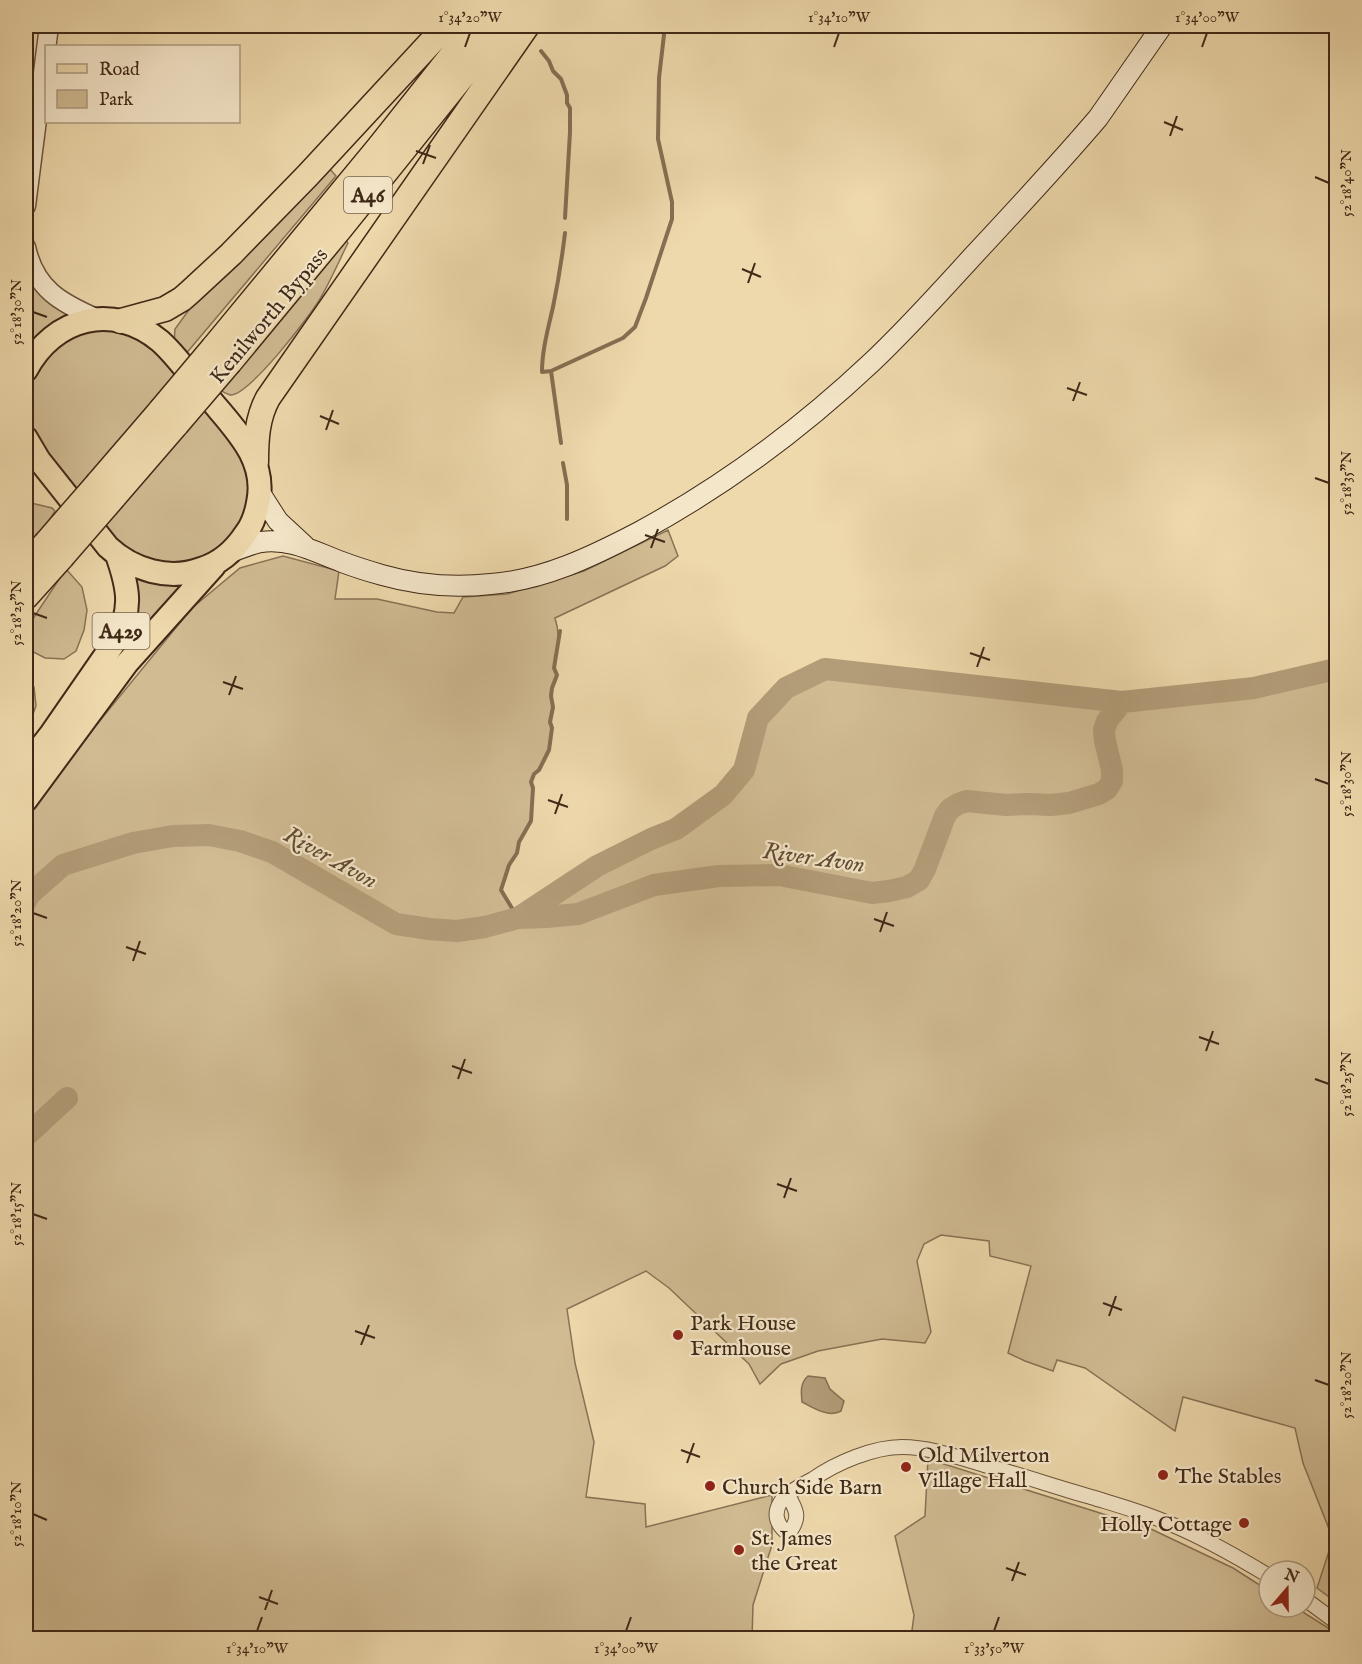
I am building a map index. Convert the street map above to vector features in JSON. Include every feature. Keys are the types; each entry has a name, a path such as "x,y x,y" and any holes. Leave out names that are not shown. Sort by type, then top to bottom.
{"highway":[{"path":"109,320 165,309 182,299 231,254 308,175 446,26"},
{"name":"Kenilworth Bypass","path":"222,355 379,147 475,26"},
{"name":"Kenilworth Bypass","path":"26,597 54,550 222,355 340,229 503,26"},
{"path":"256,462 258,426 268,398 527,26"},
{"name":"Kenilworth Bypass","path":"26,565 54,550"}],"main road":[{"path":"26,438 39,460 108,547 117,555 142,568 161,573 197,571 253,544 271,542 306,547 349,565 395,578 438,585 491,584 527,579 579,561 631,536 712,489 781,439 837,394 894,341 1038,188 1098,118 1162,26"},
{"path":"26,370 36,353 52,337 77,324 109,320 144,331 162,343 234,429 256,462 260,493 255,518 250,528 224,557"},
{"path":"260,493 278,521 306,547"},
{"name":"A429","path":"26,766 51,734 123,627 128,595 117,555"},
{"name":"A429","path":"26,800 127,663 224,557"}],"street":[{"path":"26,206 33,85 49,26"},
{"path":"26,246 29,260 45,287 62,302 109,320"},
{"path":"788,1495 820,1474 866,1453 910,1447 950,1455 1145,1514 1195,1535 1257,1569"},
{"path":"1317,1608 1336,1622"}],"green space":[{"path":"329,168 336,176 184,356 174,343 175,329 191,307 282,212"},
{"path":"343,236 348,243 332,277 321,297 293,336 265,369 239,392 230,395 218,389"},
{"path":"26,263 74,316 26,352"},
{"path":"108,327 143,336 239,442 252,483 240,530 206,560 160,566 119,545 34,437 27,402 35,372 41,360 75,334"},
{"path":"31,503 52,508 55,511 38,538 26,543 26,506"},
{"path":"668,530 678,556 665,566 555,618 558,637 554,668 557,675 551,696 553,707 549,750 531,782 533,788 531,821 509,865 501,890 518,918 597,866 676,829 723,795 744,770 758,718 786,688 825,669 1122,702 1254,688 1336,669 1336,1602 1317,1588 1333,1539 1303,1463 1295,1428 1183,1397 1175,1431 1085,1368 1057,1360 1053,1371 1008,1353 1031,1266 990,1256 989,1241 941,1235 924,1244 917,1261 931,1332 925,1343 882,1339 818,1351 781,1364 760,1384 749,1364 669,1288 646,1271 567,1309 575,1363 594,1442 586,1497 645,1504 646,1527 772,1495 772,1545 753,1605 752,1638 26,1638 26,901 30,894 26,893 26,811 192,608 240,568 283,556 339,571 335,599 377,599 437,612 454,613 463,597 507,594 584,571"},
{"path":"66,569 82,587 87,610 84,630 76,651 64,659 45,658 26,648 26,629"},
{"path":"130,571 193,579 26,782 26,777 109,662"},
{"path":"26,679 34,687 36,706 26,733"},
{"path":"928,1459 1151,1529 1233,1568 1257,1583 1257,1619 1314,1619 1336,1633 1336,1638 911,1638 914,1615 895,1536 925,1516"}],"shaded area":[{"path":"808,1376 825,1378 830,1389 844,1401 841,1411 826,1413 802,1402 802,1385"}],"waterway":[{"path":"551,371 623,338 635,327 646,298 672,219 672,202 658,139 659,78 665,26"},
{"path":"541,51 553,71 561,79 570,108 565,218"},
{"path":"561,443 551,371 542,372 542,364 557,289 565,233"},
{"path":"563,463 567,485 567,519"},
{"path":"518,918 501,890 509,865 531,821 533,788 531,782 549,750 553,707 551,696 557,675 554,668 560,631"},
{"name":"River Avon","path":"518,918 597,866 676,829 723,795 744,770 758,718 786,688 825,669 1122,702 1254,688 1336,669"},
{"name":"River Avon","path":"26,901 30,894 63,865 133,843 173,836 209,835 240,841 272,852 396,924 429,929 457,931 485,927 518,918 578,914 654,885 719,876 779,875 872,893 889,891 907,887 919,880 945,816 958,804 967,801 1006,805 1051,805 1069,803 1099,794 1107,789 1112,781 1112,770 1104,730 1107,721 1122,702"},
{"path":"26,1136 67,1098"}],"place":[{"name":"Park House Farmhouse","path":"678,1335"},
{"name":"Old Milverton Village Hall","path":"906,1467"},
{"name":"The Stables","path":"1163,1475"},
{"name":"Church Side Barn","path":"710,1486"},
{"name":"Holly Cottage","path":"1244,1523"},
{"name":"St. James the Great","path":"739,1550"}]}
